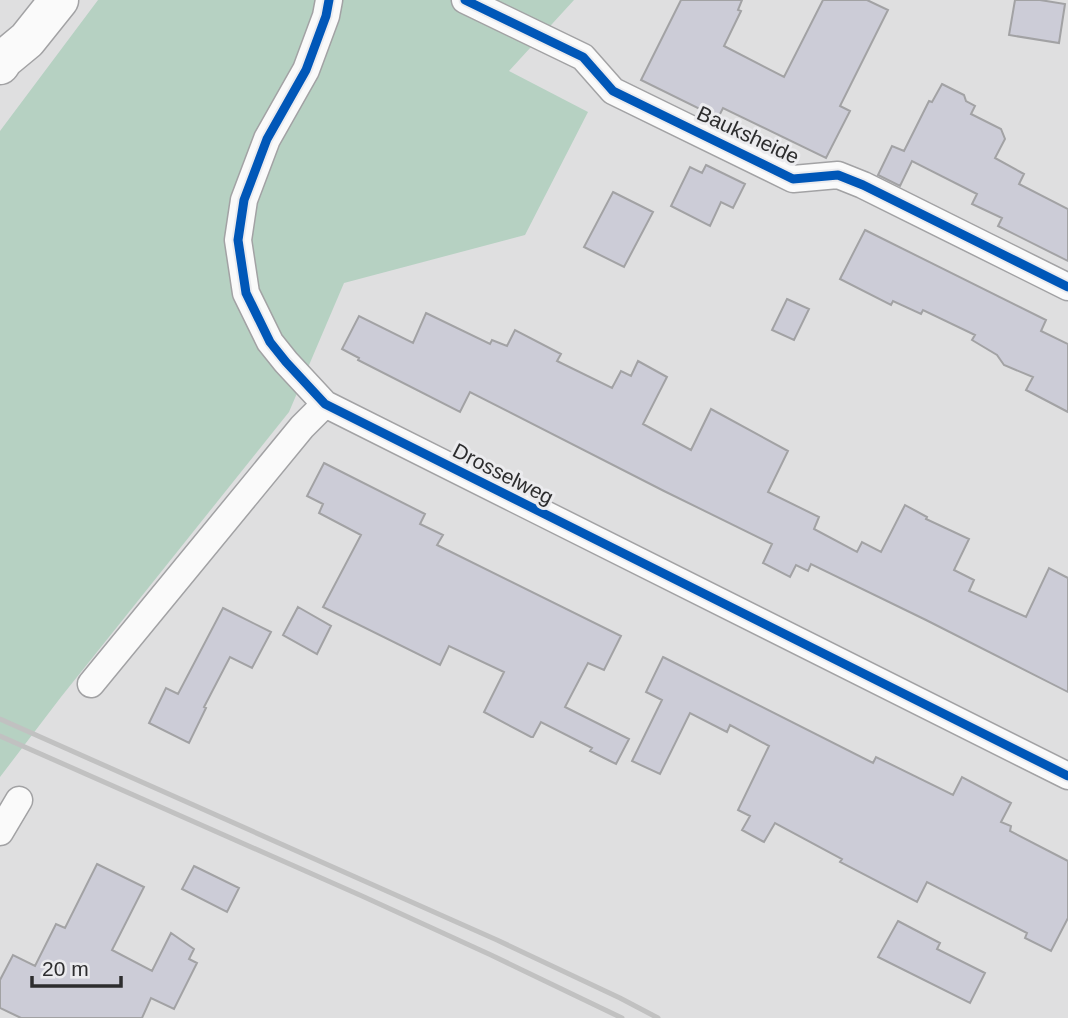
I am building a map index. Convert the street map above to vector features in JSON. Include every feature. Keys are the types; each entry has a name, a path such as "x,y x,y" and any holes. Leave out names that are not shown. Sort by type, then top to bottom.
{"main road":[{"path":"2,62 13,32 37,0"},
{"path":"2,62 27,40 59,0"}],"street":[{"name":"Drosselweg","path":"328,0 326,16 306,69 267,139 244,200 238,240 246,293 270,342 325,404 1068,776"},
{"name":"Bauksheide","path":"465,0 583,57 613,91 793,179 838,175 1068,287"},
{"path":"91,684 302,427 325,404"},
{"path":"0,832 19,800"}],"green space":[{"path":"98,0 574,0 509,71 588,112 525,235 344,283 289,412 0,777 0,131"}],"building":[{"path":"681,0 742,0 738,10 741,11 724,46 784,77 823,0 867,0 888,10 840,106 850,111 826,158 723,108 718,118 641,80"},
{"path":"1015,0 1065,4 1059,43 1009,35"},
{"path":"942,84 964,95 966,101 975,106 971,114 1001,129 1005,139 995,158 1024,174 1019,184 1068,209 1068,261 998,226 1002,218 972,204 977,194 912,161 900,186 878,175 892,146 904,151 929,101 932,102"},
{"path":"706,165 745,184 733,208 721,202 710,226 671,206 690,167 702,173"},
{"path":"613,192 653,212 624,267 584,247"},
{"path":"865,230 1046,320 1041,331 1068,344 1068,412 1026,390 1033,377 1004,365 997,355 972,340 975,335 923,310 921,314 893,301 891,305 840,279"},
{"path":"787,299 809,309 794,340 772,330"},
{"path":"426,313 490,344 492,340 507,346 515,330 561,354 557,361 612,388 621,371 631,376 638,361 667,377 643,424 691,450 711,409 788,451 768,492 819,517 814,529 857,552 862,542 881,552 905,505 927,517 926,519 969,539 954,570 974,580 969,591 1026,617 1049,568 1068,578 1068,692 811,564 808,571 796,565 790,577 763,563 772,544 470,392 460,412 358,360 359,358 342,349 359,316 413,343"},
{"path":"324,463 425,514 420,524 443,535 437,545 621,636 604,670 588,663 565,707 629,739 616,764 590,751 592,748 541,722 531,737 484,712 504,672 449,646 440,665 323,607 361,535 319,513 323,504 307,496"},
{"path":"298,607 331,626 317,654 283,635"},
{"path":"223,608 271,632 252,668 230,657 189,743 149,723 166,688 178,694"},
{"path":"663,657 873,763 876,757 953,795 962,777 1011,803 1001,822 1011,826 1010,831 1068,861 1068,918 1051,951 1025,938 1027,933 927,882 917,902 840,862 842,859 775,823 764,842 742,830 750,816 738,810 769,746 730,725 727,732 690,713 660,774 632,761 662,700 646,692"},
{"path":"97,864 144,887 112,950 152,971 171,933 194,949 189,959 197,963 174,1009 151,998 142,1018 21,1018 0,1008 0,980 13,955 35,966 56,924 65,928"},
{"path":"194,866 239,888 227,912 182,889"},
{"path":"898,921 940,943 937,949 985,973 970,1003 878,957"}],"railway":[{"path":"0,719 497,940 658,1018"},
{"path":"0,736 362,896 622,1018"}],"cycle path":[{"path":"329,0 326,16 306,70 267,139 244,200 238,240 246,293 270,342 325,404 1068,776"},
{"path":"465,0 583,57 613,91 793,179 838,175 1068,287"}]}
